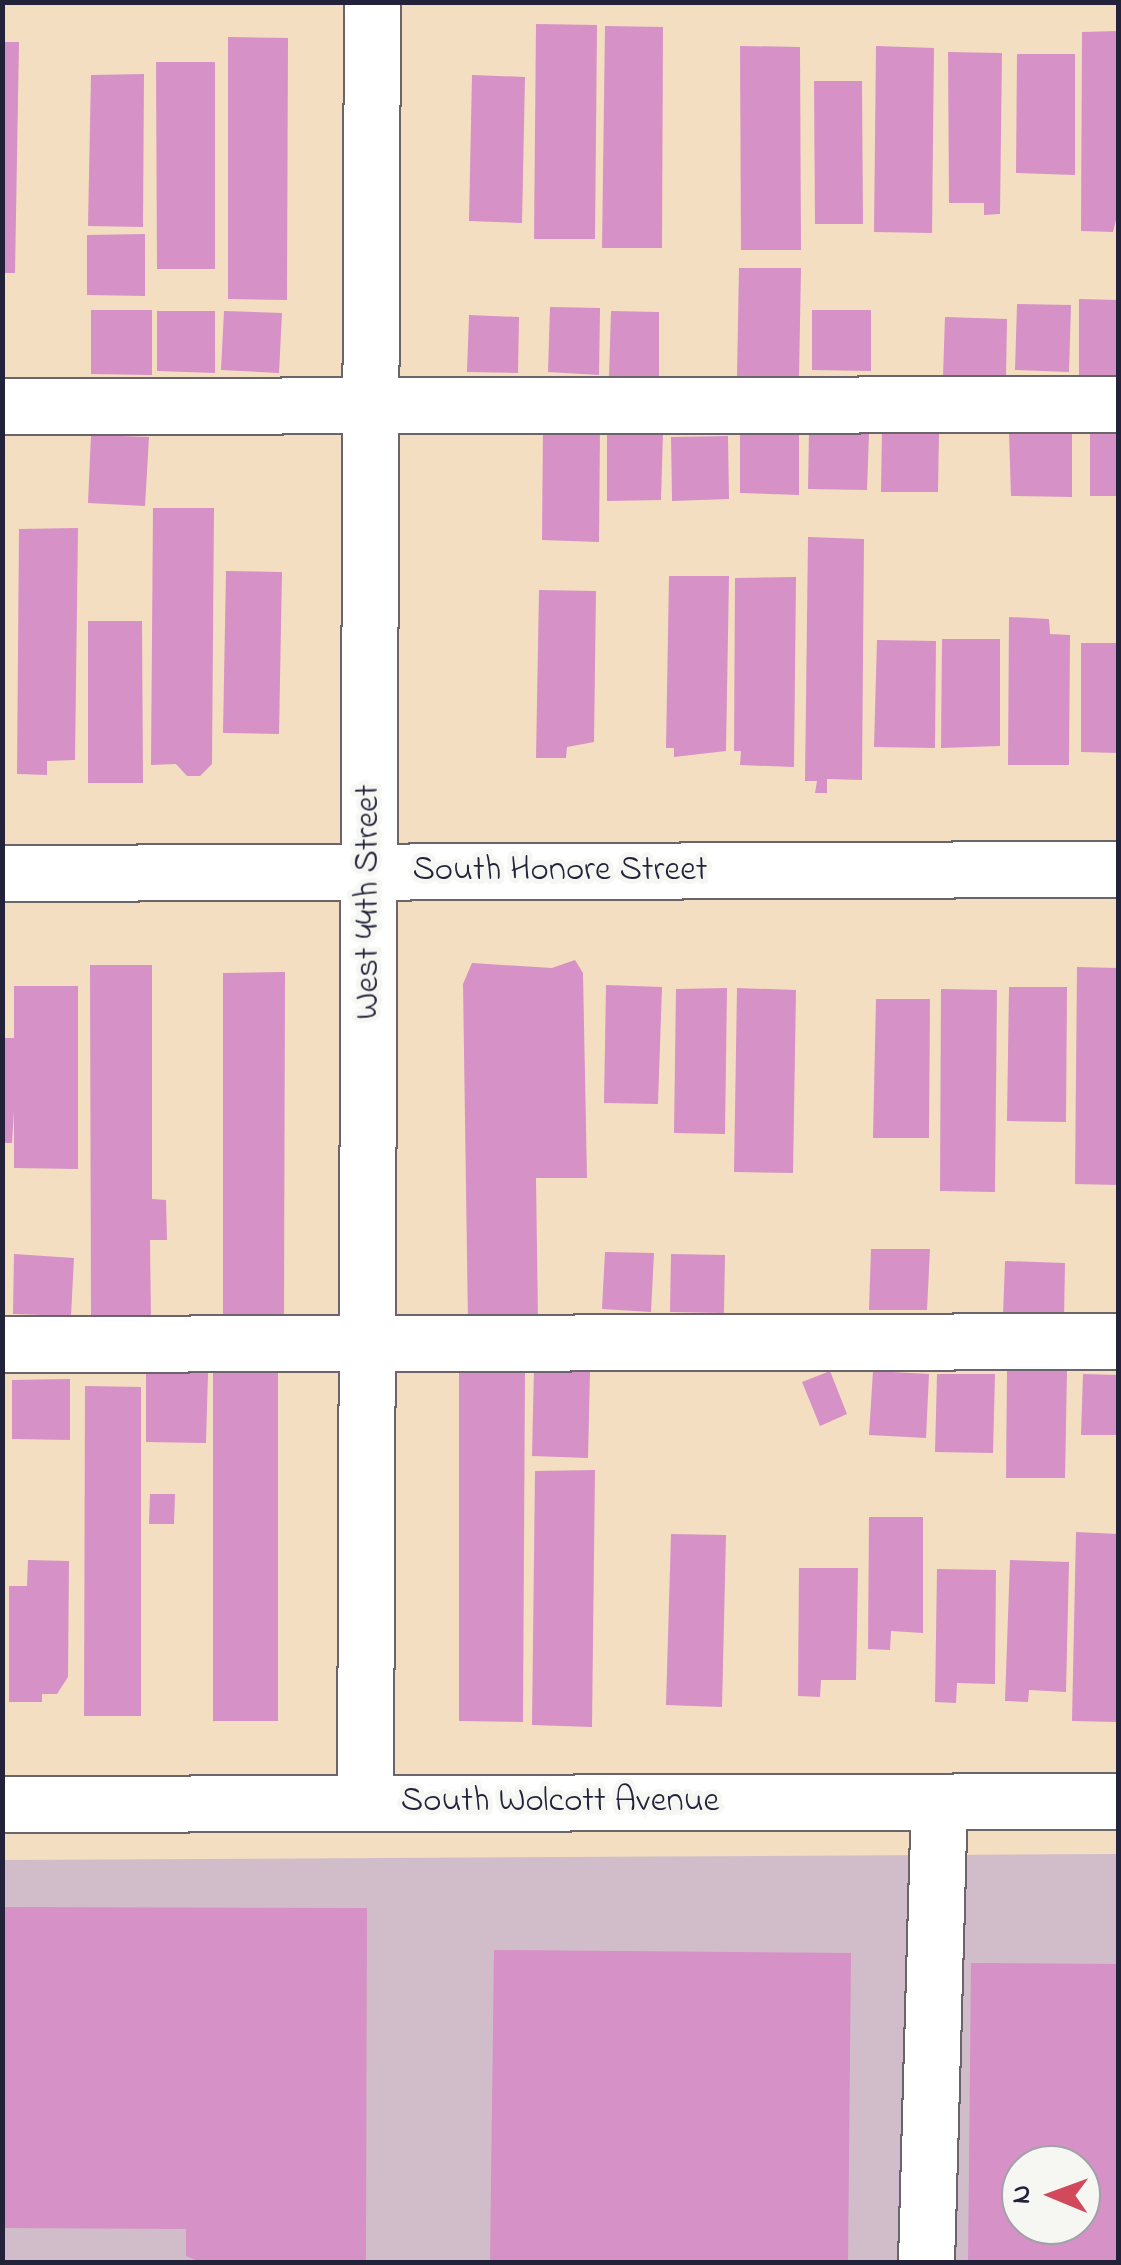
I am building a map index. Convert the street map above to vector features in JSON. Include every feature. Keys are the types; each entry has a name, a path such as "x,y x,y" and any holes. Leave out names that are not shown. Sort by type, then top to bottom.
{"street":[{"name":"West 44th Street","path":"365,1802 372,2"},
{"path":"2,406 1118,404"},
{"name":"South Honore Street","path":"2,873 1118,869"},
{"path":"2,1344 1118,1342"},
{"path":"926,2262 938,1802"},
{"name":"South Wolcott Avenue","path":"2,1804 1118,1802"}],"shaded area":[{"path":"1118,1854 1118,2262 3,2262 2,1860"}],"building":[{"path":"536,24 597,25 595,239 534,239"},
{"path":"605,26 663,27 662,248 602,248"},
{"path":"1118,31 1118,212 1113,232 1081,231 1082,32"},
{"path":"228,37 288,38 287,300 228,299"},
{"path":"2,42 19,42 15,273 2,273"},
{"path":"740,46 800,47 801,250 741,250"},
{"path":"876,46 934,48 932,233 874,232"},
{"path":"948,52 1002,53 1000,214 984,215 984,203 949,203"},
{"path":"1017,54 1075,54 1075,175 1016,173"},
{"path":"156,62 215,62 215,269 157,269"},
{"path":"144,74 143,227 88,226 91,75"},
{"path":"472,75 525,77 522,223 469,221"},
{"path":"814,81 862,81 863,224 815,224"},
{"path":"145,234 145,296 87,295 87,235"},
{"path":"739,268 801,268 799,377 737,376"},
{"path":"1079,299 1118,300 1118,376 1079,376"},
{"path":"1017,304 1071,305 1069,372 1015,370"},
{"path":"550,307 600,308 599,375 548,372"},
{"path":"91,310 152,310 152,375 91,374"},
{"path":"812,310 871,310 871,371 812,370"},
{"path":"157,311 215,311 215,373 157,371"},
{"path":"224,311 282,313 279,373 221,370"},
{"path":"611,311 659,312 659,377 609,377"},
{"path":"469,315 519,317 518,373 467,372"},
{"path":"945,317 1007,319 1006,377 943,376"},
{"path":"543,426 600,428 599,542 542,540"},
{"path":"882,429 939,431 938,492 881,492"},
{"path":"607,432 663,432 661,500 607,501"},
{"path":"809,432 869,434 867,490 808,489"},
{"path":"1009,433 1072,433 1072,497 1011,496"},
{"path":"1090,433 1118,433 1118,496 1090,496"},
{"path":"740,434 799,434 799,495 740,493"},
{"path":"91,435 149,437 145,506 88,503"},
{"path":"728,436 729,499 672,501 671,437"},
{"path":"153,508 214,508 212,764 200,776 187,776 176,764 151,765"},
{"path":"78,528 75,760 47,761 47,775 17,774 19,529"},
{"path":"808,537 864,539 862,780 827,779 827,793 815,793 817,781 805,781"},
{"path":"226,571 282,572 279,734 223,733"},
{"path":"669,576 729,576 726,751 674,757 674,748 666,748"},
{"path":"796,577 794,767 740,765 741,751 734,751 735,578"},
{"path":"539,590 596,591 594,742 567,747 566,758 536,758"},
{"path":"1009,617 1049,619 1050,634 1070,635 1069,765 1008,765"},
{"path":"88,621 142,621 143,783 88,783"},
{"path":"942,639 1000,639 1000,746 941,748"},
{"path":"877,640 936,641 935,748 874,747"},
{"path":"1081,643 1118,643 1118,753 1081,752"},
{"path":"575,960 583,973 587,1178 536,1178 538,1321 468,1323 463,984 472,963 552,968"},
{"path":"90,965 152,965 152,1199 166,1200 167,1240 150,1240 151,1322 91,1321"},
{"path":"1077,967 1118,968 1118,1185 1075,1184"},
{"path":"285,972 284,1319 223,1319 223,973"},
{"path":"606,985 662,987 658,1104 604,1103"},
{"path":"14,986 78,986 78,1169 14,1168 14,1111 12,1143 2,1143 2,1038 14,1038"},
{"path":"1009,987 1067,987 1066,1122 1007,1121"},
{"path":"727,988 725,1134 674,1133 676,989"},
{"path":"737,988 796,990 793,1173 734,1172"},
{"path":"941,989 997,990 995,1192 940,1191"},
{"path":"876,999 930,999 929,1138 873,1138"},
{"path":"871,1249 930,1249 927,1310 869,1310"},
{"path":"605,1252 654,1253 651,1312 602,1309"},
{"path":"14,1254 74,1258 71,1316 13,1314"},
{"path":"671,1254 725,1255 724,1313 670,1312"},
{"path":"1005,1261 1065,1263 1064,1319 1003,1317"},
{"path":"534,1368 590,1370 588,1458 532,1456"},
{"path":"459,1369 525,1369 523,1722 459,1721"},
{"path":"1007,1370 1067,1370 1065,1478 1006,1478"},
{"path":"830,1371 847,1414 820,1426 802,1382"},
{"path":"873,1371 929,1374 926,1438 869,1435"},
{"path":"213,1372 278,1372 278,1721 213,1721"},
{"path":"146,1373 208,1373 206,1443 146,1442"},
{"path":"937,1374 995,1374 993,1453 935,1452"},
{"path":"1083,1374 1118,1375 1118,1435 1081,1435"},
{"path":"70,1379 70,1440 12,1439 12,1380"},
{"path":"85,1386 141,1387 141,1716 84,1716"},
{"path":"595,1470 592,1727 532,1725 535,1471"},
{"path":"150,1494 175,1494 174,1524 149,1524"},
{"path":"869,1517 923,1517 923,1633 891,1631 890,1650 868,1649"},
{"path":"1076,1532 1118,1534 1118,1722 1072,1721"},
{"path":"671,1534 726,1535 722,1707 666,1705"},
{"path":"28,1560 69,1561 68,1677 57,1694 42,1694 42,1702 9,1702 9,1586 27,1586"},
{"path":"1010,1560 1069,1562 1066,1692 1029,1690 1028,1702 1005,1701"},
{"path":"799,1568 858,1568 856,1680 821,1680 820,1697 798,1696"},
{"path":"937,1569 996,1570 995,1684 957,1683 956,1703 935,1702"},
{"path":"2,1907 367,1908 366,2262 200,2262 186,2256 186,2229 2,2228"},
{"path":"494,1950 851,1953 848,2262 490,2262"},
{"path":"971,1963 1118,1964 1118,2262 968,2262"}]}
